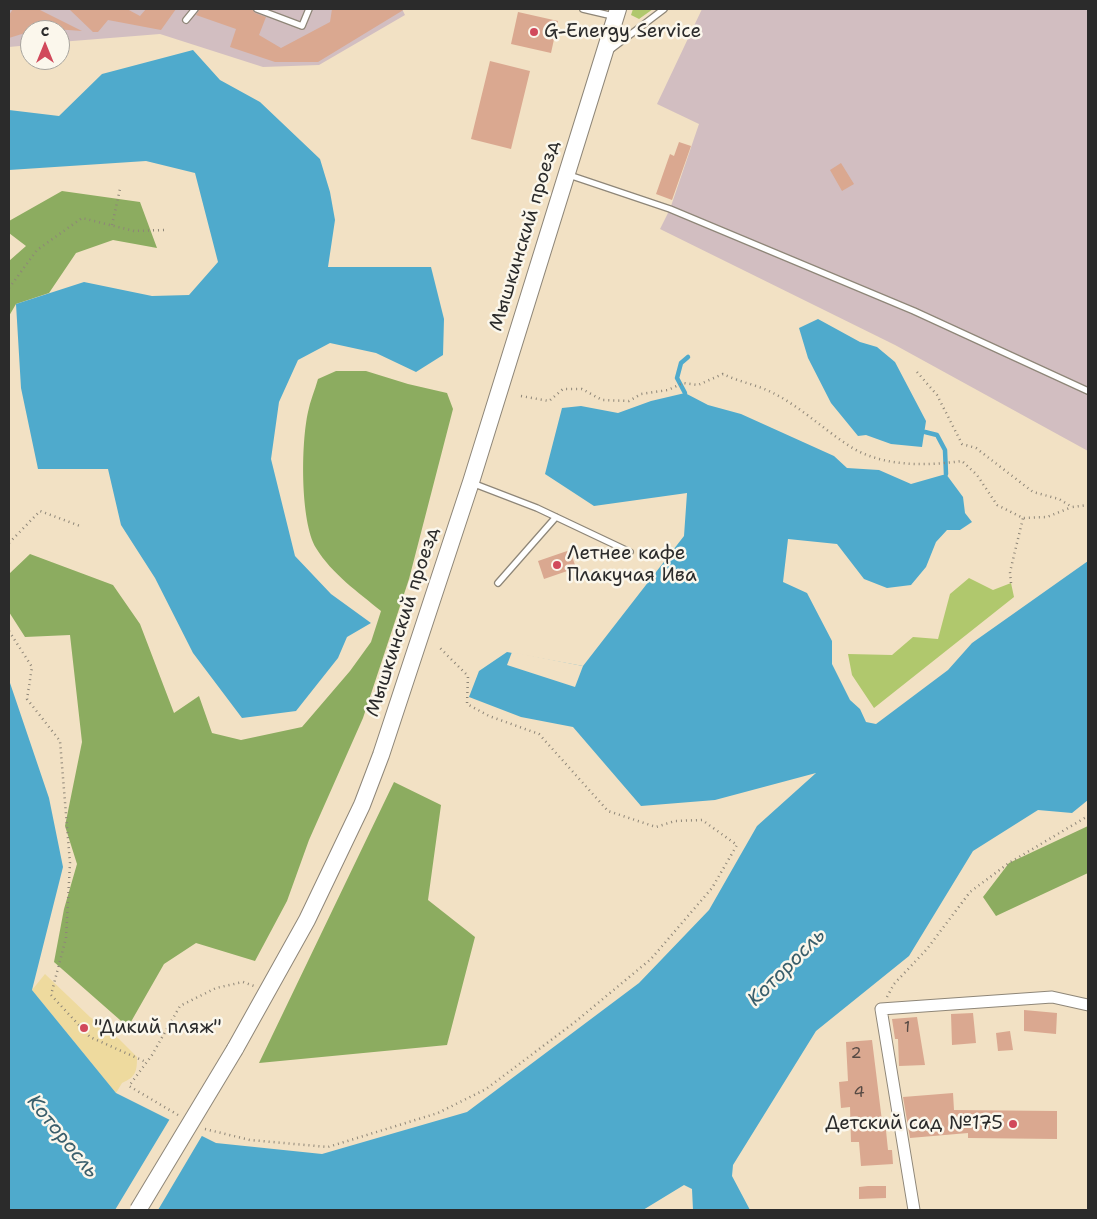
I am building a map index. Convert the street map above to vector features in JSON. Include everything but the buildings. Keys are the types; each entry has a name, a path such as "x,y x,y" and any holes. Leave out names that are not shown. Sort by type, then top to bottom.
{"main road":[{"name":"Мышкинский проезд","path":"138,1210 235,1049 307,920 362,805 381,755 470,482 602,56 613,12"}],"street":[{"path":"914,1210 881,1009 1052,997 1088,1005"}],"lane":[{"path":"186,20 195,9"},
{"path":"257,9 302,26 309,9"},
{"path":"583,9 613,12"},
{"path":"602,56 664,9"},
{"path":"565,174 670,210 914,311 1088,391"},
{"path":"470,482 556,517 630,552"},
{"path":"498,583 556,517"}],"path":[{"path":"112,226 120,189"},
{"path":"9,288 37,250 82,218 134,231 164,230"},
{"path":"916,372 937,394 962,444 976,448 1033,492 1059,499 1072,507"},
{"path":"521,396 549,401 564,389 582,389 602,400 629,401 641,394 668,390 683,383 698,385 723,374 741,383 771,392 851,447 874,458 906,464 936,465 962,461 976,475 997,505 1023,518 1047,517 1072,507 1088,505"},
{"path":"9,543 40,511 80,526"},
{"path":"1011,583 1010,572 1023,518"},
{"path":"9,631 32,667 27,699 60,741 70,863 66,938 51,995 90,1037 146,1062"},
{"path":"203,1128 250,1140 328,1147 438,1113 486,1089 575,1022 651,959 712,888 738,845 702,820 675,821 656,827 608,811 539,734 489,716 467,704 468,676 440,648"},
{"path":"881,1009 894,984 927,949 970,892 1008,863 1088,816"},
{"path":"179,1116 129,1086 180,1006 216,988 243,982 268,990"}],"shaded area":[{"path":"9,9 402,9 405,15 319,65 263,67 160,34 70,41 70,20 20,20 20,46 9,47"},
{"path":"702,9 1088,9 1088,451 895,345 660,229 670,209 699,124 657,104"}],"green space":[{"path":"633,9 653,9 639,19 631,15"},
{"path":"62,191 140,202 157,248 113,240 76,253 49,293 16,304 9,316 9,261 26,246 9,233 9,221"},
{"path":"336,371 366,371 408,384 447,393 453,409 409,579 363,718 309,840 287,901 255,961 196,943 164,964 128,1027 54,962 64,909 77,864 65,826 82,742 70,635 25,637 9,612 9,574 30,554 113,585 140,624 174,713 199,696 212,733 241,740 302,727 350,671 371,642 381,611 346,582 322,557 311,536 307,520 303,462 308,412 318,379"},
{"path":"969,578 993,590 1011,583 1014,597 874,708 852,675 848,654 892,655 913,637 938,639 950,594"},
{"path":"394,782 441,805 428,900 475,937 447,1045 259,1063"},
{"path":"1088,826 1088,873 996,916 983,897 1009,863"}],"sand":[{"name":"\"Дикий пляж\"","path":"45,974 90,1017 119,1039 137,1057 135,1073 122,1083 116,1093 32,990"}],"water":[{"path":"193,50 220,80 260,102 320,159 330,192 335,220 328,267 431,267 444,319 443,355 416,372 376,353 330,343 298,360 279,402 271,459 295,556 331,594 371,623 347,637 338,658 296,711 242,718 193,653 155,578 121,525 108,469 38,469 21,388 16,304 84,282 152,296 189,295 218,262 195,173 146,161 9,170 9,110 59,116 102,74"},
{"path":"818,319 860,342 877,347 895,362 926,421 922,447 891,444 866,435 858,436 831,403 808,358 799,328"},
{"name":"Которосль","path":"685,393 708,405 741,414 834,456 847,468 879,470 911,484 946,474 963,497 965,513 972,522 960,530 947,530 936,542 926,567 911,585 887,588 864,579 837,544 788,539 783,582 807,593 832,641 832,664 850,700 860,709 866,722 876,724 948,670 972,643 1088,561 1088,800 1072,813 1038,810 973,851 909,956 816,1031 733,1165 732,1176 750,1210 693,1210 692,1189 684,1185 643,1210 9,1210 9,680 49,798 63,867 32,990 116,1093 216,1143 322,1154 467,1112 639,983 709,910 757,826 816,773 715,800 641,806 573,727 521,717 469,697 479,671 507,652 583,666 684,536 687,493 594,506 545,474 562,408 581,406 618,413 651,401"}],"pier":[{"path":"512,652 583,666 575,687 507,665"},
{"path":"171,1117 203,1134 158,1210 115,1210"}],"waterway":[{"path":"685,393 677,378 681,363 688,357"},
{"path":"925,432 937,435 945,450 946,474"}],"place":[{"name":"G-Energy Service","path":"534,32"},
{"name":"Летнее кафе Плакучая Ива","path":"557,565"},
{"name":"\"Дикий пляж\"","path":"84,1028"},
{"name":"Детский сад №175","path":"1013,1124"}]}
